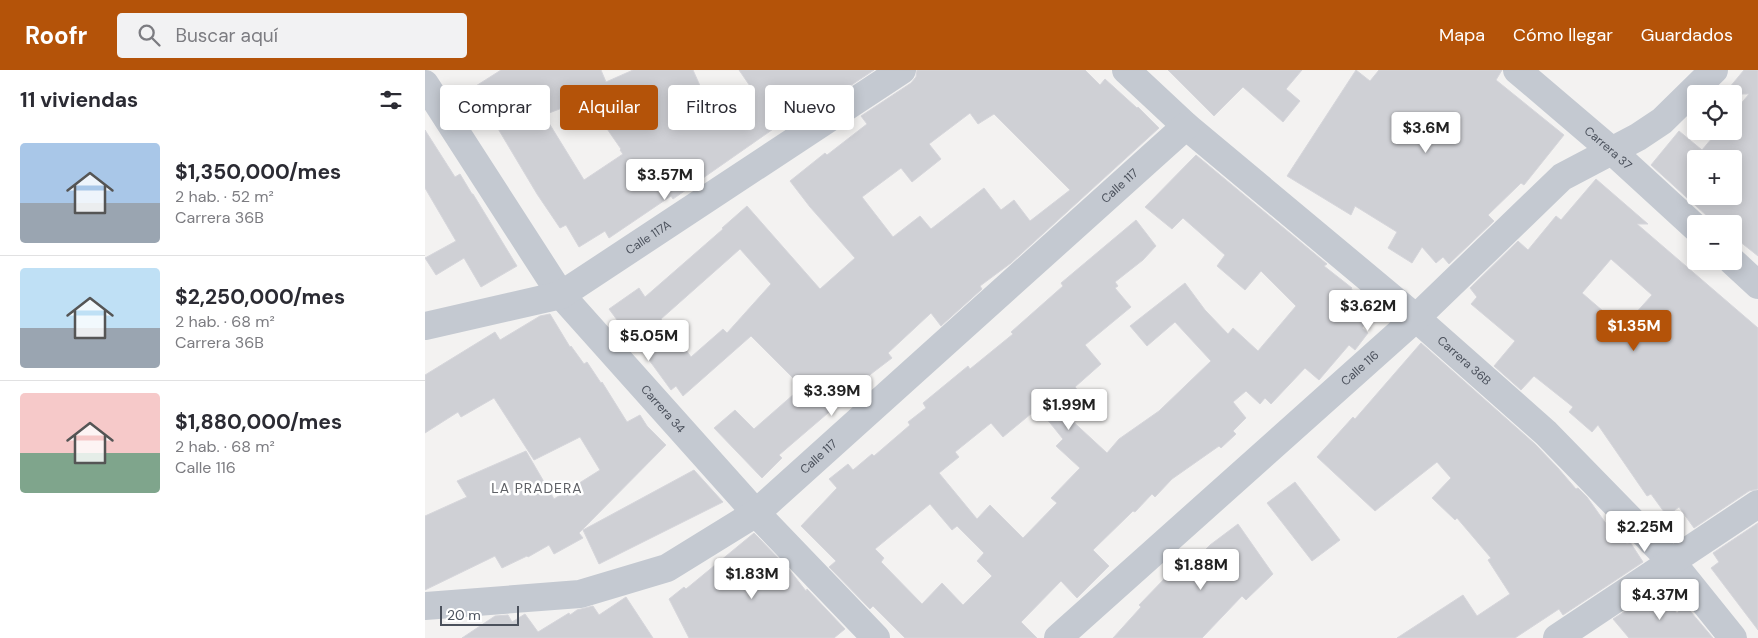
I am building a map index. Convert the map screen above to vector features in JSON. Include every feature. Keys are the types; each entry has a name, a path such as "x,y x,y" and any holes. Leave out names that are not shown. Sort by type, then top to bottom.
{"street":[{"name":"Calle 117A","path":"425,326 561,294 902,70"},
{"name":"Carrera 36B","path":"1126,70 1186,126 1416,318 1546,433 1671,561 1733,638"},
{"name":"Carrera 37","path":"1517,70 1612,151 1687,220"},
{"name":"Calle 116","path":"1058,638 1416,318 1562,177 1585,163 1612,151 1662,121 1714,70"},
{"name":"Carrera 34","path":"425,84 561,294 756,513 876,638"},
{"name":"Calle 117","path":"425,606 580,594 667,568 756,513 1186,126"},
{"path":"1742,270 1758,285"},
{"path":"1557,638 1758,504"}],"building":[{"path":"501,70 601,70 606,82 633,70 693,70 700,85 668,85 668,130 755,130 755,85 749,85 739,70 874,70 852,85 765,85 765,130 772,130 673,199 671,196 609,238 605,231 579,247 566,225 560,228 499,130 550,130 550,125 584,180 623,154 608,130 658,130 658,85 560,85 560,109 550,113 550,85 477,85"},
{"path":"917,70 1085,70 1100,85 1105,79 1159,128 1011,263 980,286 982,289 941,326 931,313 888,353 892,358 846,393 849,395 779,455 782,458 762,478 714,428 735,410 754,429 802,387 751,336 683,396 676,386 671,390 625,327 623,328 609,309 639,288 645,297 747,206 820,289 855,258 790,181 825,153 827,155 867,124 861,116 911,83 916,77","holes":["970,113 978,124 994,114 1070,190 1030,221 1014,200 1001,210 984,188 931,229 920,216 893,237 862,197 901,168 912,182 941,159 929,144","740,249 771,284 727,333 723,329 691,357 686,350 684,352 661,319"]},
{"path":"1168,70 1302,70 1286,89 1300,101 1283,122 1243,87 1214,116"},
{"path":"1356,70 1370,81 1379,70 1502,70 1496,80 1564,135 1524,185 1521,183 1488,215 1494,221 1449,264 1443,257 1436,263 1422,247 1412,263 1388,248 1397,232 1355,206 1351,215 1287,176"},
{"path":"1744,70 1758,70 1758,256 1742,243 1742,215 1706,215 1695,205 1742,205 1742,150 1702,150 1710,140 1742,140 1742,102 1749,94 1742,94 1742,85 1732,85"},
{"path":"425,130 455,177 460,174 517,266 481,287 464,258 436,275 425,258 456,241 425,188"},
{"path":"1679,131 1687,138 1687,140 1690,140 1702,150 1687,150 1687,198 1651,165"},
{"path":"1196,155 1327,264 1324,266 1376,308 1362,328 1368,333 1355,350 1349,345 1319,380 1305,368 1271,404 1265,398 1260,404 1246,391 1233,402 1246,418 1233,431 1236,434 1221,448 1219,446 1172,479 1155,497 1152,494 1093,550 1109,566 1077,598 1061,581 1021,622 1037,638 905,638 873,606 870,609 829,567 836,561 801,526 837,488 829,479 848,464 853,470 872,454 874,456 910,425 908,422 926,408 923,403 968,366 970,369 1013,334 1011,332 1063,286 1061,283 1136,220 1156,246 1143,260 1115,282 1118,286 1115,288 1131,307 1085,345 1101,364 1075,387 1086,401 1068,417 1107,453 1119,439 1159,411 1211,361 1175,322 1147,346 1130,326 1185,283 1205,310 1228,334 1233,328 1258,351 1296,306 1261,271 1245,290 1217,266 1225,255 1183,218 1172,229 1145,207","holes":["1038,408 1063,439 1056,446 1080,468 1051,498 1057,503 1023,538 990,505 977,519 939,473 959,457 955,452 991,423 1003,437","930,504 952,530 957,526 984,553 977,561 992,576 963,605 942,583 922,604 881,562 884,558 875,549"]},
{"path":"1596,179 1648,224 1637,224 1687,267 1687,270 1691,270 1758,328 1758,489 1749,491 1694,528 1679,507 1667,516 1651,494 1647,496 1598,425 1592,432 1569,412 1573,407 1534,376 1521,390 1494,366 1515,341 1471,304 1477,297 1470,288 1518,241 1528,250 1556,216 1561,220","holes":["1611,259 1652,295 1625,325 1620,321 1618,324 1582,293"]},
{"path":"550,314 570,347 584,364 587,362 627,422 640,415 647,426 666,445 579,533 583,538 554,554 549,545 528,557 502,568 495,556 425,590 425,516 467,497 457,481 526,451 554,499 600,470 580,437 534,460 494,398 461,417 458,412 425,433 425,375 495,332 500,340 540,316"},
{"path":"1421,343 1535,444 1576,489 1578,488 1587,497 1607,525 1611,522 1627,544 1630,542 1643,562 1563,615 1559,609 1515,638 1397,638 1463,595 1477,616 1510,594 1488,560 1491,558 1457,518 1455,520 1432,498 1451,478 1437,462 1375,511 1317,457 1353,417 1355,419"},
{"path":"694,470 723,502 599,564 583,530"},
{"path":"1295,482 1340,540 1312,561 1267,503"},
{"path":"1758,523 1758,630 1711,568 1719,562 1713,553"},
{"path":"1238,524 1273,574 1246,600 1242,596 1202,638 1113,638 1141,607 1139,605 1167,576 1195,556 1197,558 1210,545"},
{"path":"754,533 788,568 806,591 807,589 845,629 834,638 689,638 669,599 684,587 686,589"},
{"path":"1657,590 1677,613 1685,605 1713,638 1629,638 1613,619"},
{"path":"626,597 653,638 462,638 495,616 508,615 512,622 525,614 538,632 577,610 593,606 599,615"}],"district":[{"name":"LA PRADERA","path":"537,488"}]}
